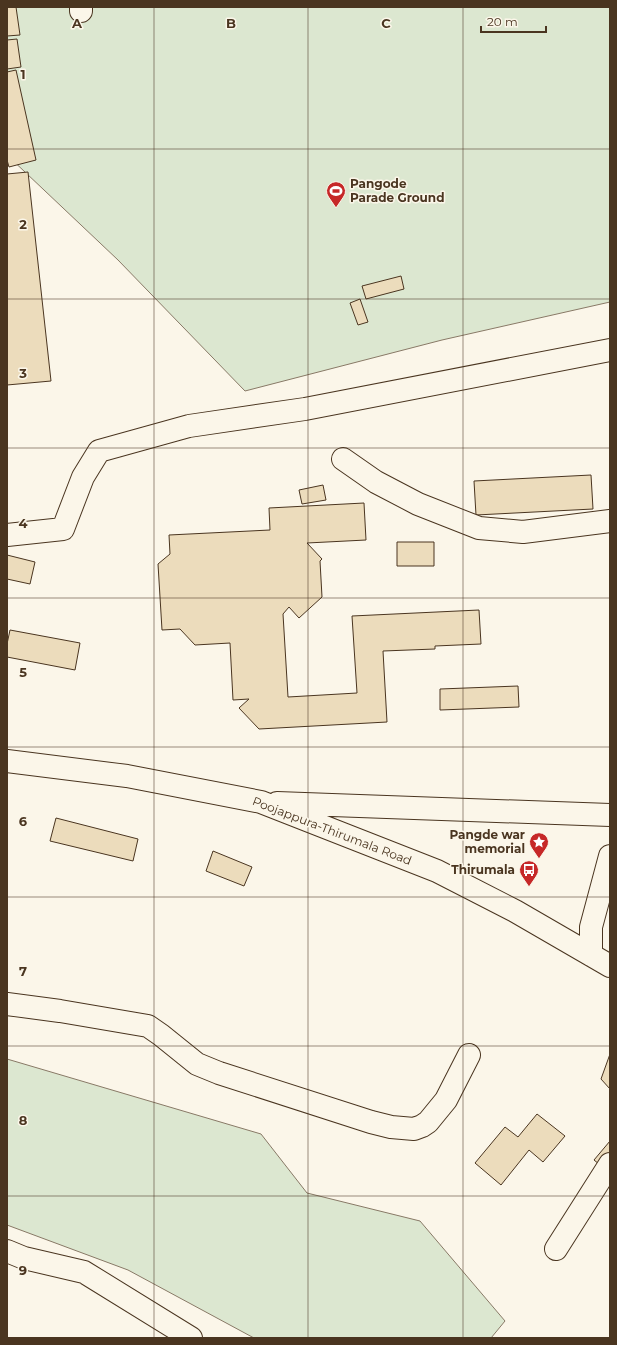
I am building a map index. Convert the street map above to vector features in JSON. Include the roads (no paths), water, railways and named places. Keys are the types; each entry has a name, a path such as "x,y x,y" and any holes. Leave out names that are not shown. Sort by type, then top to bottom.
{"main road":[{"path":"7,535 63,529 83,477 99,451 189,426 305,409 610,350"},
{"path":"343,459 376,482 418,504 479,528 523,532 610,521"},
{"name":"Poojappura-Thirumala Road","path":"7,761 127,776 261,802 437,871 515,910 610,966"},
{"path":"261,802 610,815"},
{"path":"591,955 591,927 610,856"},
{"path":"7,1004 60,1011 148,1026 197,1064 219,1073 371,1122 403,1129 414,1129 428,1122 446,1100 469,1055"},
{"path":"556,1249 610,1164"},
{"path":"7,1251 24,1258 84,1272 192,1338"}],"place":[{"name":"Pangode Parade Ground","path":"336,208"},
{"name":"Pangde war memorial","path":"539,859"},
{"name":"Thirumala","path":"529,887"}]}
